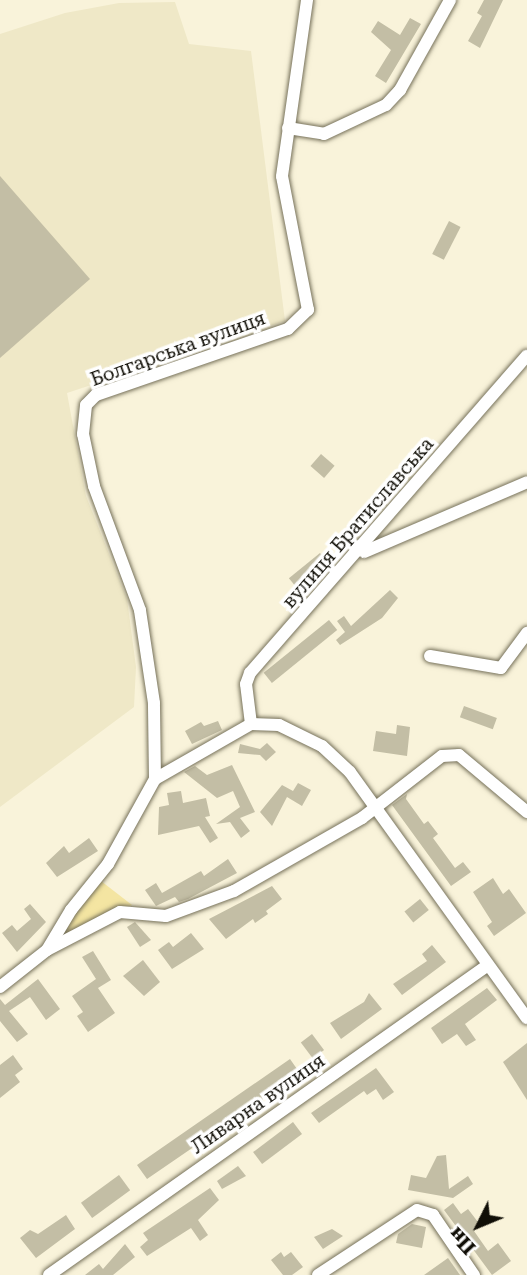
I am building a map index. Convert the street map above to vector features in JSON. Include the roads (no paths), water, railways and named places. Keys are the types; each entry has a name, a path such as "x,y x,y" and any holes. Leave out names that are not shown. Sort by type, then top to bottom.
{"street":[{"name":"Болгарська вулиця","path":"155,779 154,703 140,610 131,576 94,486 82,417 96,395 288,330 308,310 282,176 307,0"},
{"path":"288,128 324,134 386,105 407,79 450,0"},
{"name":"вулиця Братиславська","path":"251,724 246,684 250,673 358,554 527,356"},
{"path":"358,554 527,482"},
{"path":"430,656 501,668 527,633"},
{"path":"47,950 71,909 108,864 155,779 251,724 279,725 322,746 342,763 527,1018"},
{"path":"0,987 47,950 120,912 166,916 234,891 376,808 383,798 442,756 459,755 527,812"},
{"name":"Ливарна вулиця","path":"49,1275 488,965"},
{"path":"318,1275 417,1210 433,1215 474,1275"}]}
